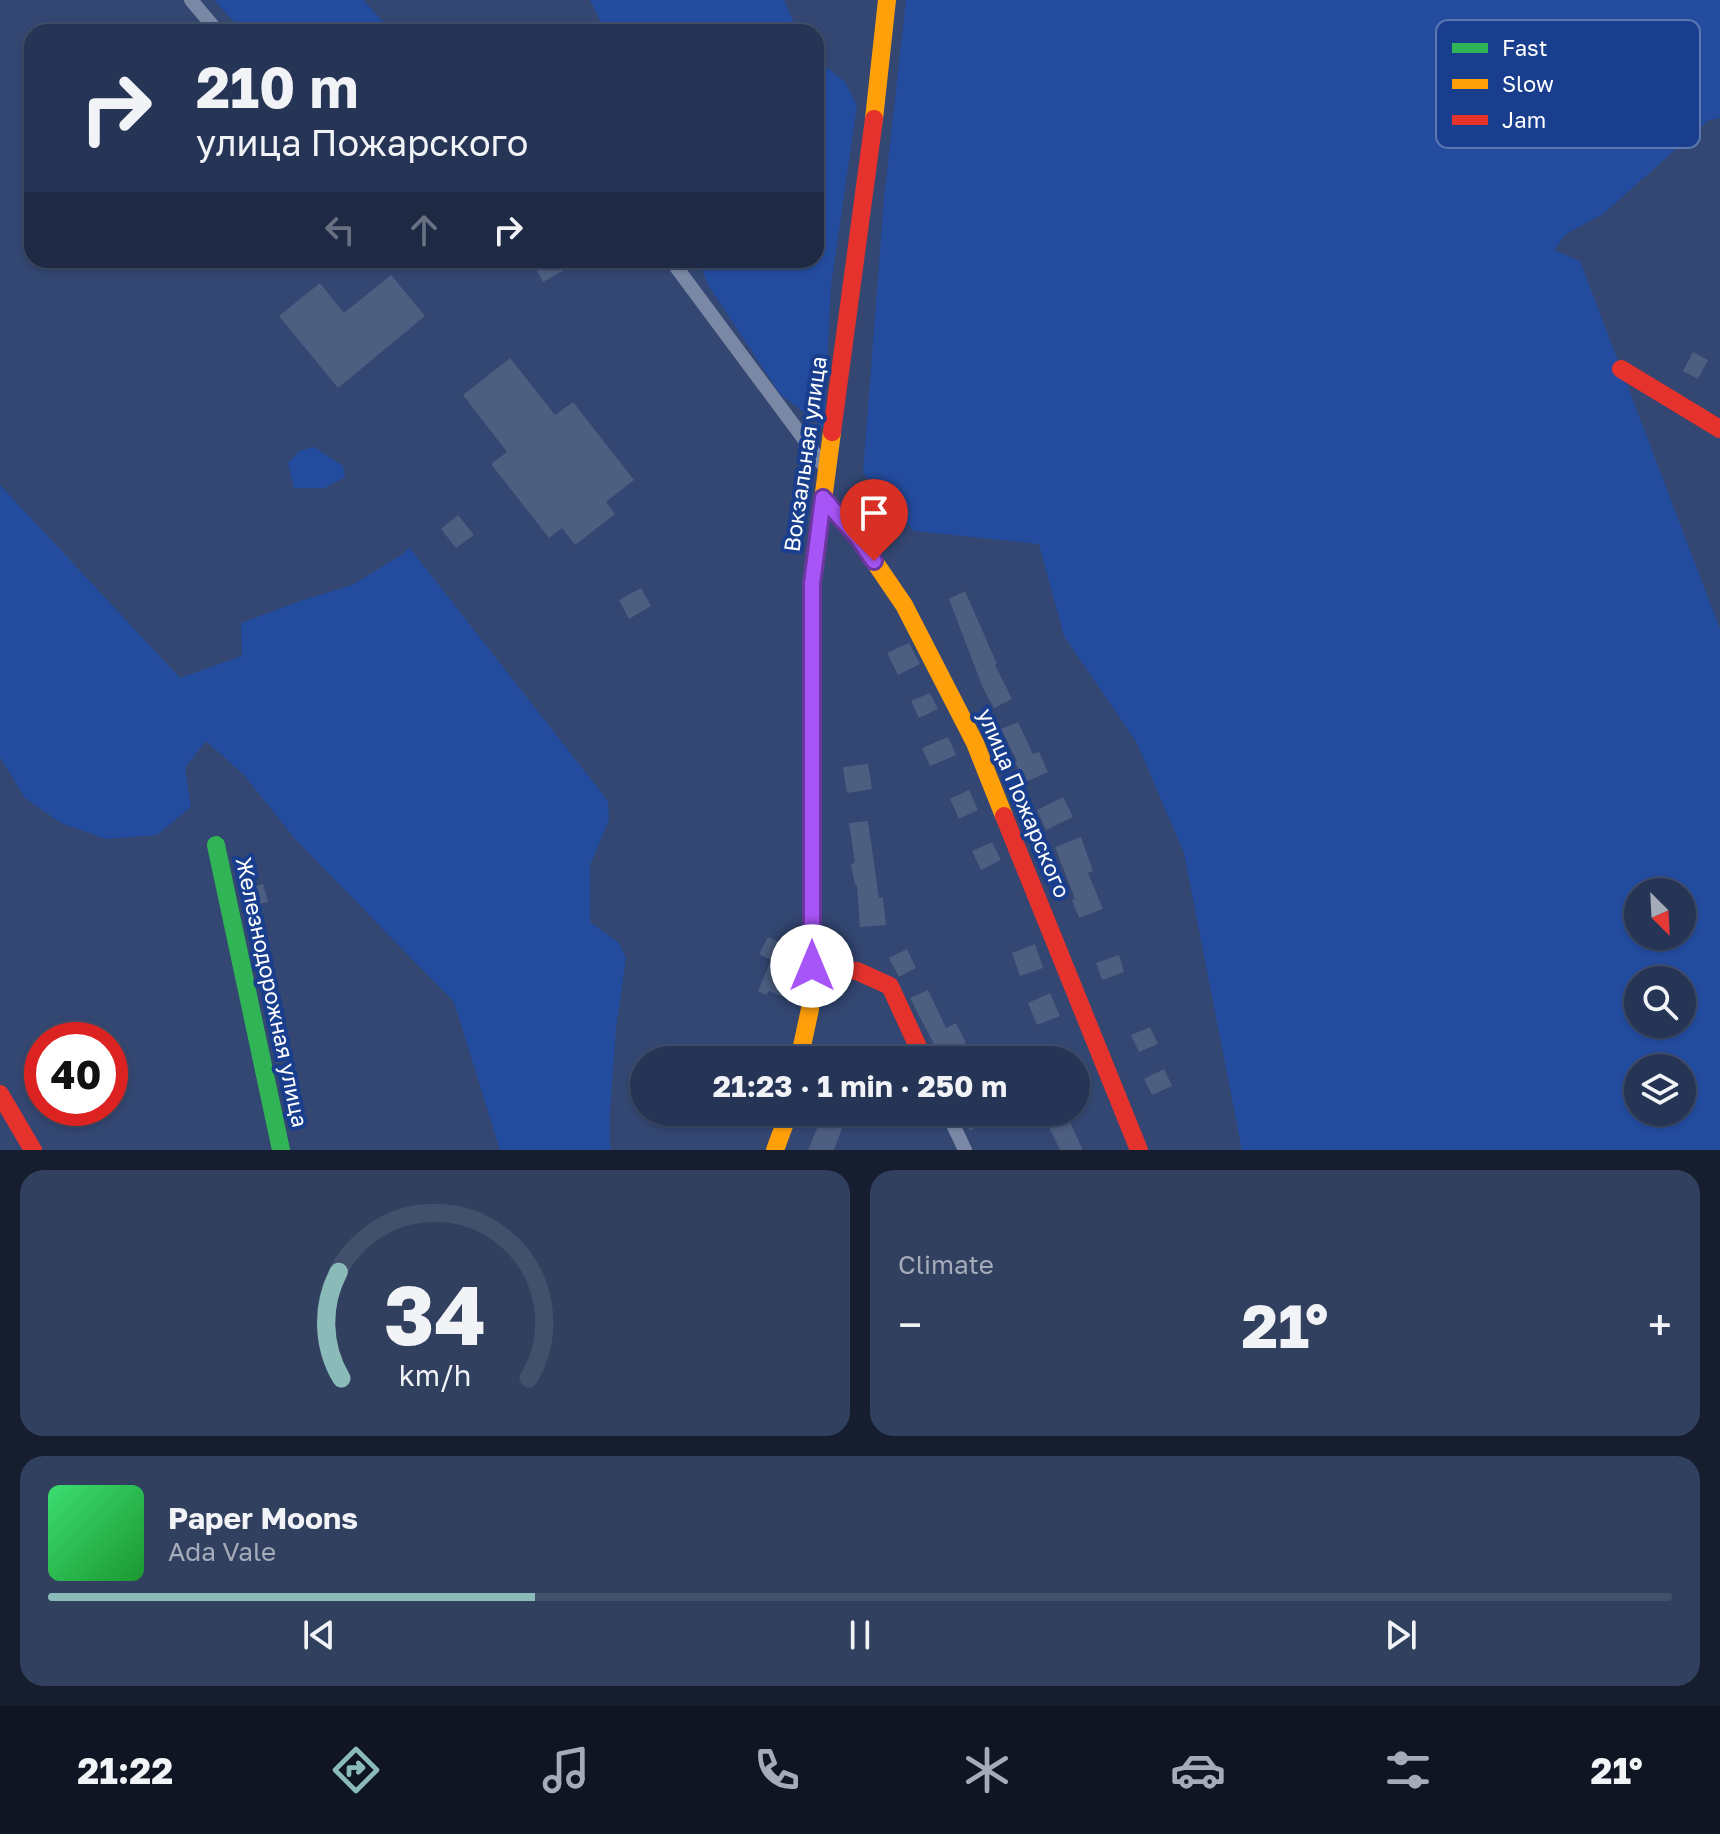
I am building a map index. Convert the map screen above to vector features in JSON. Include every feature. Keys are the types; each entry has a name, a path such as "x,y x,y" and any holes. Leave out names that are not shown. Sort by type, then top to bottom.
{"street":[{"path":"191,0 211,24"},
{"name":"Вокзальная улица","path":"802,1046 810,1009 812,966 812,584 887,0"},
{"path":"677,268 827,470"},
{"path":"1621,369 1720,429"},
{"name":"улица Пожарского","path":"823,498 859,539 904,605 975,743 1139,1150"},
{"name":"Железнодорожная улица","path":"216,845 281,1150"},
{"path":"812,966 857,971 890,986 918,1046"},
{"path":"0,1094 33,1150"},
{"path":"775,1150 784,1126"},
{"path":"954,1126 965,1150"}],"shaded area":[{"path":"214,0 363,0 386,24 236,24"},
{"path":"590,0 784,0 794,24 602,24"},
{"path":"906,0 1720,0 1720,118 1709,120 1700,128 1700,20 1436,20 1436,148 1677,148 1603,214 1566,234 1554,250 1580,261 1720,629 1720,1150 1242,1150 1184,853 1137,743 1064,636 1039,544 914,531 863,473 884,199"},
{"path":"824,65 845,82 857,105 831,285 824,428 780,394 708,285 702,268 824,268"},
{"path":"314,447 343,466 345,477 325,488 294,488 288,463 299,451"},
{"path":"0,485 180,678 242,656 241,623 352,585 403,554 409,547 608,801 609,820 590,865 590,922 619,943 626,958 616,1029 610,1150 500,1150 454,1002 296,840 244,775 206,741 185,768 191,807 157,835 106,839 61,823 25,798 0,757"}],"building":[{"path":"535,268 568,268 543,282"},
{"path":"391,275 425,316 338,388 279,316 320,283 344,313"},
{"path":"1693,352 1708,360 1698,379 1683,371"},
{"path":"510,358 555,415 573,402 634,480 606,502 615,514 575,545 562,528 549,538 491,464 507,452 463,395"},
{"path":"458,515 474,535 456,548 441,529"},
{"path":"641,588 651,606 629,619 619,600"},
{"path":"965,591 1012,699 994,708 983,688 949,599"},
{"path":"909,643 920,664 898,675 887,653"},
{"path":"930,693 938,709 919,718 911,701"},
{"path":"1018,722 1033,754 1039,752 1048,772 1024,783 1001,729"},
{"path":"948,737 956,755 930,766 922,748"},
{"path":"868,764 872,789 847,793 843,767"},
{"path":"969,790 978,810 959,819 950,799"},
{"path":"1063,797 1073,817 1046,830 1037,810"},
{"path":"868,821 886,925 860,927 849,823"},
{"path":"1081,837 1093,871 1088,873 1103,909 1079,918 1055,847"},
{"path":"992,842 1001,860 981,870 972,851"},
{"path":"263,884 268,902 247,907 242,889"},
{"path":"768,937 791,948 778,973 789,978 781,996 758,991 771,960 759,954"},
{"path":"1035,944 1043,968 1020,976 1012,953"},
{"path":"907,949 916,968 899,977 889,958"},
{"path":"1119,955 1124,972 1102,980 1096,963"},
{"path":"928,990 946,1028 956,1023 966,1043 960,1046 935,1046 910,998"},
{"path":"1050,993 1060,1016 1037,1025 1028,1003"},
{"path":"1150,1027 1158,1044 1139,1052 1131,1035"},
{"path":"1164,1069 1172,1086 1152,1095 1144,1079"},
{"path":"818,1126 843,1126 834,1150 808,1150"},
{"path":"1048,1126 1072,1126 1083,1150 1060,1150"}],"traffic: fast":[{"path":"216,845 281,1150"}],"traffic: slow":[{"path":"874,119 887,0"},
{"path":"802,1046 810,1009 812,966 812,584 832,432"},
{"path":"823,498 859,539 904,605 975,743 1004,816"},
{"path":"775,1150 784,1126"}],"traffic: jam":[{"path":"832,432 874,119"},
{"path":"1621,369 1720,429"},
{"path":"1004,816 1139,1150"},
{"path":"812,966 857,971 890,986 918,1046"},
{"path":"0,1094 33,1150"}],"route":[{"path":"812,966 812,584 823,498 874,561"}]}
